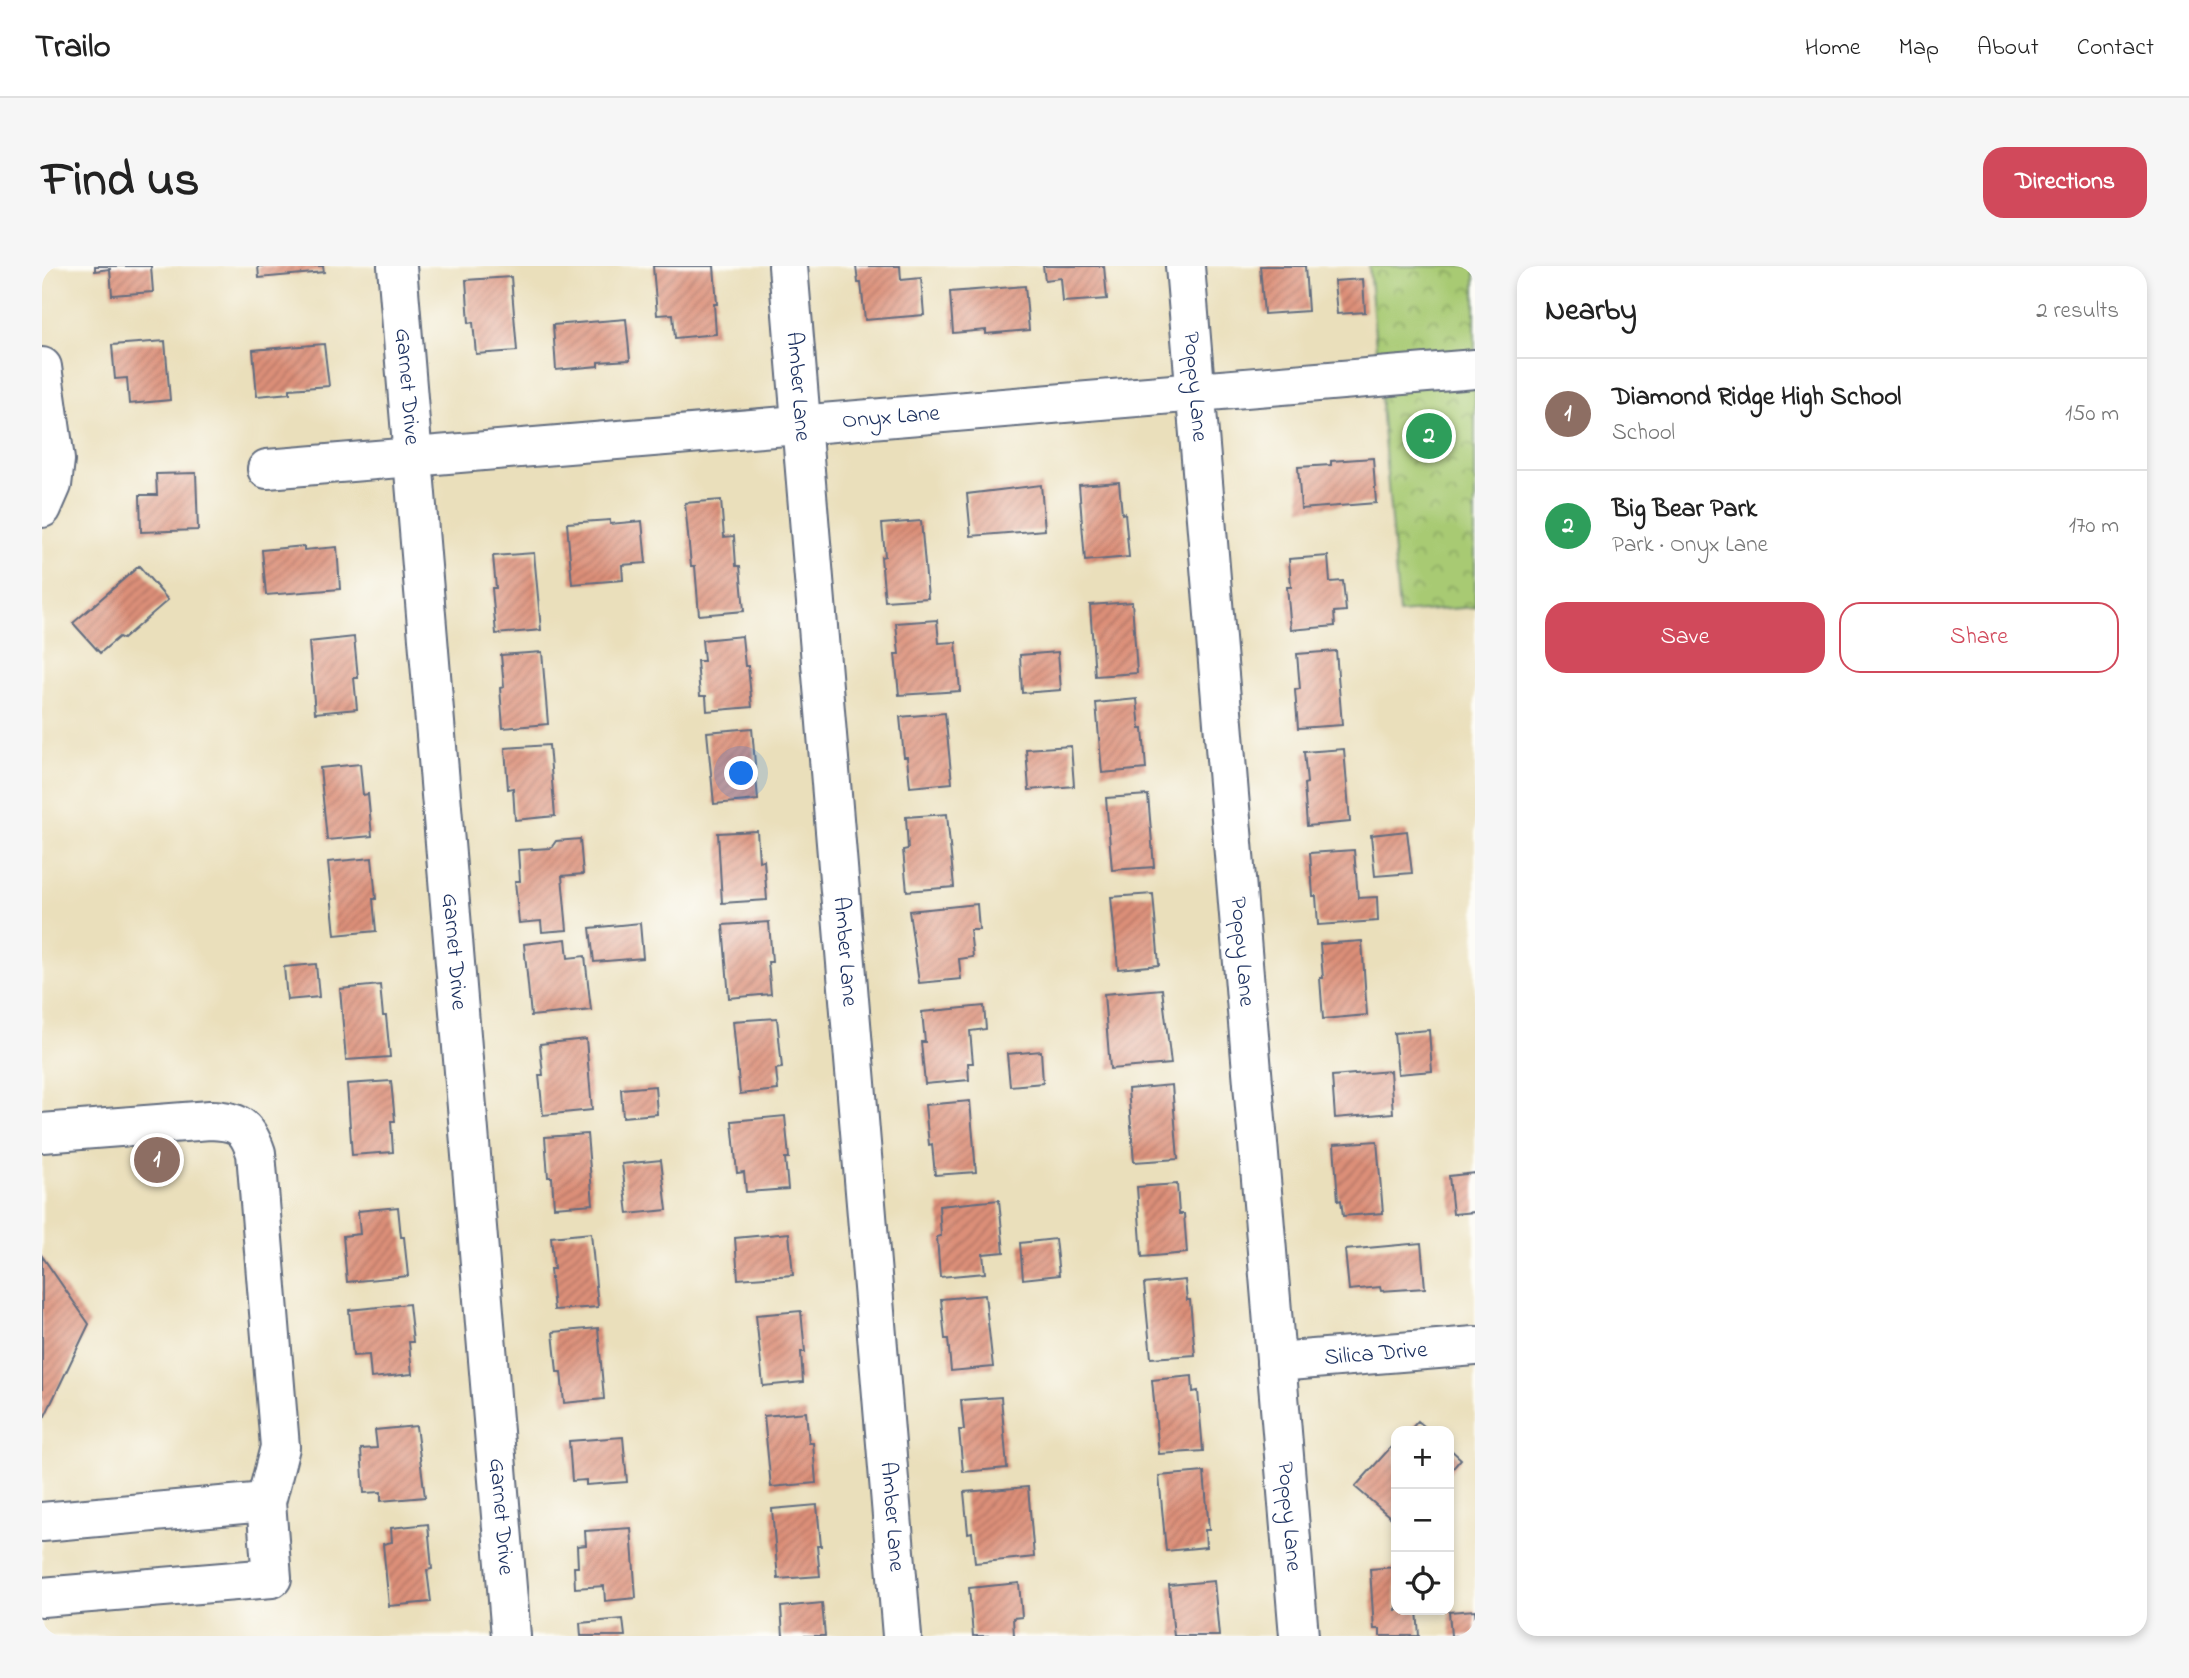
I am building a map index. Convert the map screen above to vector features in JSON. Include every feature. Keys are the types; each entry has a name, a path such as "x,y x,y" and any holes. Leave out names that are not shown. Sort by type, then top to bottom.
{"street":[{"name":"Garnet Drive","path":"397,266 511,1636"},
{"name":"Amber Lane","path":"788,266 902,1636"},
{"name":"Poppy Lane","path":"1185,266 1299,1636"},
{"path":"42,367 55,460 52,485 42,508"},
{"name":"Onyx Lane","path":"268,469 1475,369"},
{"path":"42,1133 222,1120 241,1126 247,1132 257,1167 280,1447 266,1502 272,1578 42,1597"},
{"name":"Silica Drive","path":"1276,1362 1475,1346"},
{"path":"42,1522 266,1502"}],"green space":[{"path":"1369,266 1475,266 1475,607 1399,613"}],"building":[{"path":"95,266 151,266 153,292 112,295 110,269 95,271"},
{"path":"258,266 323,266 324,272 259,278"},
{"path":"653,266 714,266 716,334 675,338 673,314 657,315"},
{"path":"856,266 900,266 901,280 921,278 924,315 865,320 861,283 858,283"},
{"path":"1043,266 1104,266 1107,299 1063,302 1061,278 1045,280"},
{"path":"1260,266 1305,266 1308,311 1264,314"},
{"path":"511,277 517,351 476,354 473,322 469,323 466,280"},
{"path":"1363,279 1365,312 1337,314 1334,281"},
{"path":"1025,286 1029,330 986,334 986,330 953,333 950,292"},
{"path":"626,319 630,360 598,362 598,366 556,370 553,325"},
{"path":"165,341 170,400 129,404 127,378 115,379 112,345"},
{"path":"324,344 329,386 290,389 290,393 257,396 253,350"},
{"path":"1373,458 1376,503 1301,509 1298,467"},
{"path":"196,473 198,530 141,532 140,495 157,495 156,474"},
{"path":"1119,482 1129,557 1085,561 1079,485"},
{"path":"1041,485 1045,530 971,536 967,494"},
{"path":"721,500 724,537 734,536 744,611 699,615 695,566 691,566 685,503"},
{"path":"610,520 610,524 642,521 646,563 622,565 623,580 572,584 567,523"},
{"path":"921,521 928,598 885,601 881,557 885,556 882,524"},
{"path":"304,546 304,550 337,547 340,589 266,595 262,550"},
{"path":"534,553 541,630 496,634 492,588 496,588 493,556"},
{"path":"1328,556 1330,582 1343,581 1346,611 1334,612 1335,626 1291,630 1287,587 1291,587 1289,559"},
{"path":"139,566 168,600 123,639 119,637 100,653 73,623"},
{"path":"1132,602 1137,673 1095,676 1090,605"},
{"path":"937,620 939,643 956,642 960,691 899,695 895,654 899,654 896,623"},
{"path":"742,636 752,707 707,711 706,696 700,696 697,661 704,661 702,640"},
{"path":"354,637 358,678 354,678 357,709 315,713 309,642"},
{"path":"1336,651 1342,725 1298,728 1295,690 1300,689 1297,654"},
{"path":"542,652 548,724 503,728 500,688 504,687 501,655"},
{"path":"1058,652 1061,690 1022,693 1020,655"},
{"path":"1137,699 1140,729 1143,729 1146,769 1102,773 1096,703"},
{"path":"945,713 952,783 910,787 900,717"},
{"path":"752,728 758,800 714,804 707,732"},
{"path":"549,745 555,816 515,820 513,788 508,789 505,748"},
{"path":"1071,746 1074,786 1029,790 1026,749"},
{"path":"1344,749 1350,822 1307,826 1304,752"},
{"path":"360,764 363,795 368,794 372,836 327,840 320,768"},
{"path":"1148,795 1154,867 1112,870 1106,798"},
{"path":"947,814 954,887 907,891 903,850 908,849 906,817"},
{"path":"757,831 759,861 764,860 767,900 722,903 718,833"},
{"path":"1407,831 1412,873 1375,876 1371,835"},
{"path":"580,839 583,874 562,876 567,930 542,932 541,921 519,923 515,881 520,881 518,850 551,848 556,841"},
{"path":"1354,850 1358,898 1377,897 1378,921 1318,925 1310,853"},
{"path":"372,858 376,931 335,935 328,862"},
{"path":"1153,894 1159,965 1118,969 1111,897"},
{"path":"977,904 979,930 970,930 973,957 959,959 961,979 919,983 909,911"},
{"path":"769,922 772,962 768,962 771,994 729,998 723,925"},
{"path":"640,923 643,958 594,962 590,928"},
{"path":"566,939 568,958 585,956 591,1010 531,1016 524,944"},
{"path":"1362,941 1367,1015 1323,1019 1320,944"},
{"path":"316,964 319,997 287,1000 284,967"},
{"path":"380,985 390,1057 346,1060 340,989"},
{"path":"1162,989 1171,1064 1110,1069 1104,994"},
{"path":"984,1006 986,1029 970,1031 973,1063 968,1063 969,1080 925,1084 921,1042 925,1042 922,1012"},
{"path":"777,1018 782,1068 776,1069 778,1090 740,1094 733,1021"},
{"path":"1429,1030 1432,1071 1398,1074 1394,1033"},
{"path":"586,1039 592,1110 543,1115 539,1075 543,1075 540,1044"},
{"path":"1041,1051 1043,1083 1010,1086 1007,1054"},
{"path":"1390,1071 1393,1113 1335,1118 1332,1076"},
{"path":"391,1081 395,1121 391,1121 393,1152 352,1155 347,1084"},
{"path":"1172,1085 1178,1159 1134,1162 1128,1089"},
{"path":"655,1086 657,1114 623,1117 621,1089"},
{"path":"970,1101 976,1172 935,1175 925,1105"},
{"path":"785,1116 789,1158 785,1158 788,1189 746,1192 744,1172 737,1173 732,1121"},
{"path":"587,1134 593,1204 554,1207 552,1177 548,1177 545,1137"},
{"path":"1377,1141 1383,1213 1343,1216 1341,1200 1338,1201 1334,1144"},
{"path":"661,1160 667,1210 628,1214 622,1164"},
{"path":"1475,1173 1475,1212 1453,1214 1449,1176"},
{"path":"1177,1184 1179,1214 1184,1214 1187,1253 1142,1257 1137,1187"},
{"path":"999,1200 1004,1252 983,1254 985,1273 940,1277 937,1237 941,1236 939,1206"},
{"path":"398,1207 408,1276 347,1282 343,1236 360,1234 358,1211"},
{"path":"591,1233 598,1307 554,1310 550,1269 554,1269 551,1237"},
{"path":"789,1233 793,1275 738,1279 735,1238"},
{"path":"1055,1239 1059,1275 1023,1279 1020,1243"},
{"path":"1421,1243 1425,1288 1381,1291 1380,1287 1349,1290 1345,1250"},
{"path":"42,1256 89,1324 45,1416 42,1415"},
{"path":"1185,1280 1187,1300 1190,1300 1195,1355 1151,1358 1144,1284"},
{"path":"985,1295 993,1367 951,1371 941,1299"},
{"path":"409,1304 413,1342 409,1342 412,1374 371,1378 369,1355 353,1356 349,1310"},
{"path":"801,1311 805,1352 801,1352 803,1382 763,1386 756,1315"},
{"path":"598,1328 604,1399 564,1403 561,1372 557,1372 553,1332"},
{"path":"1192,1376 1193,1392 1198,1391 1203,1451 1159,1454 1152,1380"},
{"path":"1001,1397 1007,1468 963,1472 959,1430 964,1430 961,1400"},
{"path":"806,1412 809,1443 813,1443 816,1483 771,1487 764,1416"},
{"path":"416,1426 425,1497 381,1501 381,1492 364,1493 361,1449 377,1448 375,1430"},
{"path":"623,1437 627,1482 586,1485 586,1480 572,1481 569,1441"},
{"path":"1391,1447 1391,1518 1355,1487"},
{"path":"1454,1453 1461,1459 1454,1467"},
{"path":"1204,1472 1209,1530 1205,1530 1206,1547 1166,1551 1159,1476"},
{"path":"1028,1487 1034,1557 975,1563 972,1532 968,1533 964,1492"},
{"path":"817,1505 821,1546 817,1546 820,1576 778,1579 772,1509"},
{"path":"428,1524 432,1569 427,1570 431,1602 389,1606 383,1544 392,1542 391,1528"},
{"path":"631,1528 636,1598 605,1601 604,1586 575,1588 577,1546 586,1545 585,1531"},
{"path":"1391,1567 1391,1615 1417,1615 1419,1636 1380,1636 1380,1629 1374,1629 1370,1569"},
{"path":"1214,1581 1219,1636 1174,1636 1169,1585"},
{"path":"1019,1583 1022,1617 1013,1618 1014,1636 973,1636 969,1588"},
{"path":"822,1603 825,1636 783,1636 781,1607"},
{"path":"1475,1610 1475,1636 1451,1636 1449,1615 1454,1615 1454,1612"},
{"path":"623,1619 625,1636 581,1636 580,1623"}],"place":[{"name":"Big Bear Park","path":"1429,436"},
{"name":"Diamond Ridge High School","path":"157,1160"}]}
